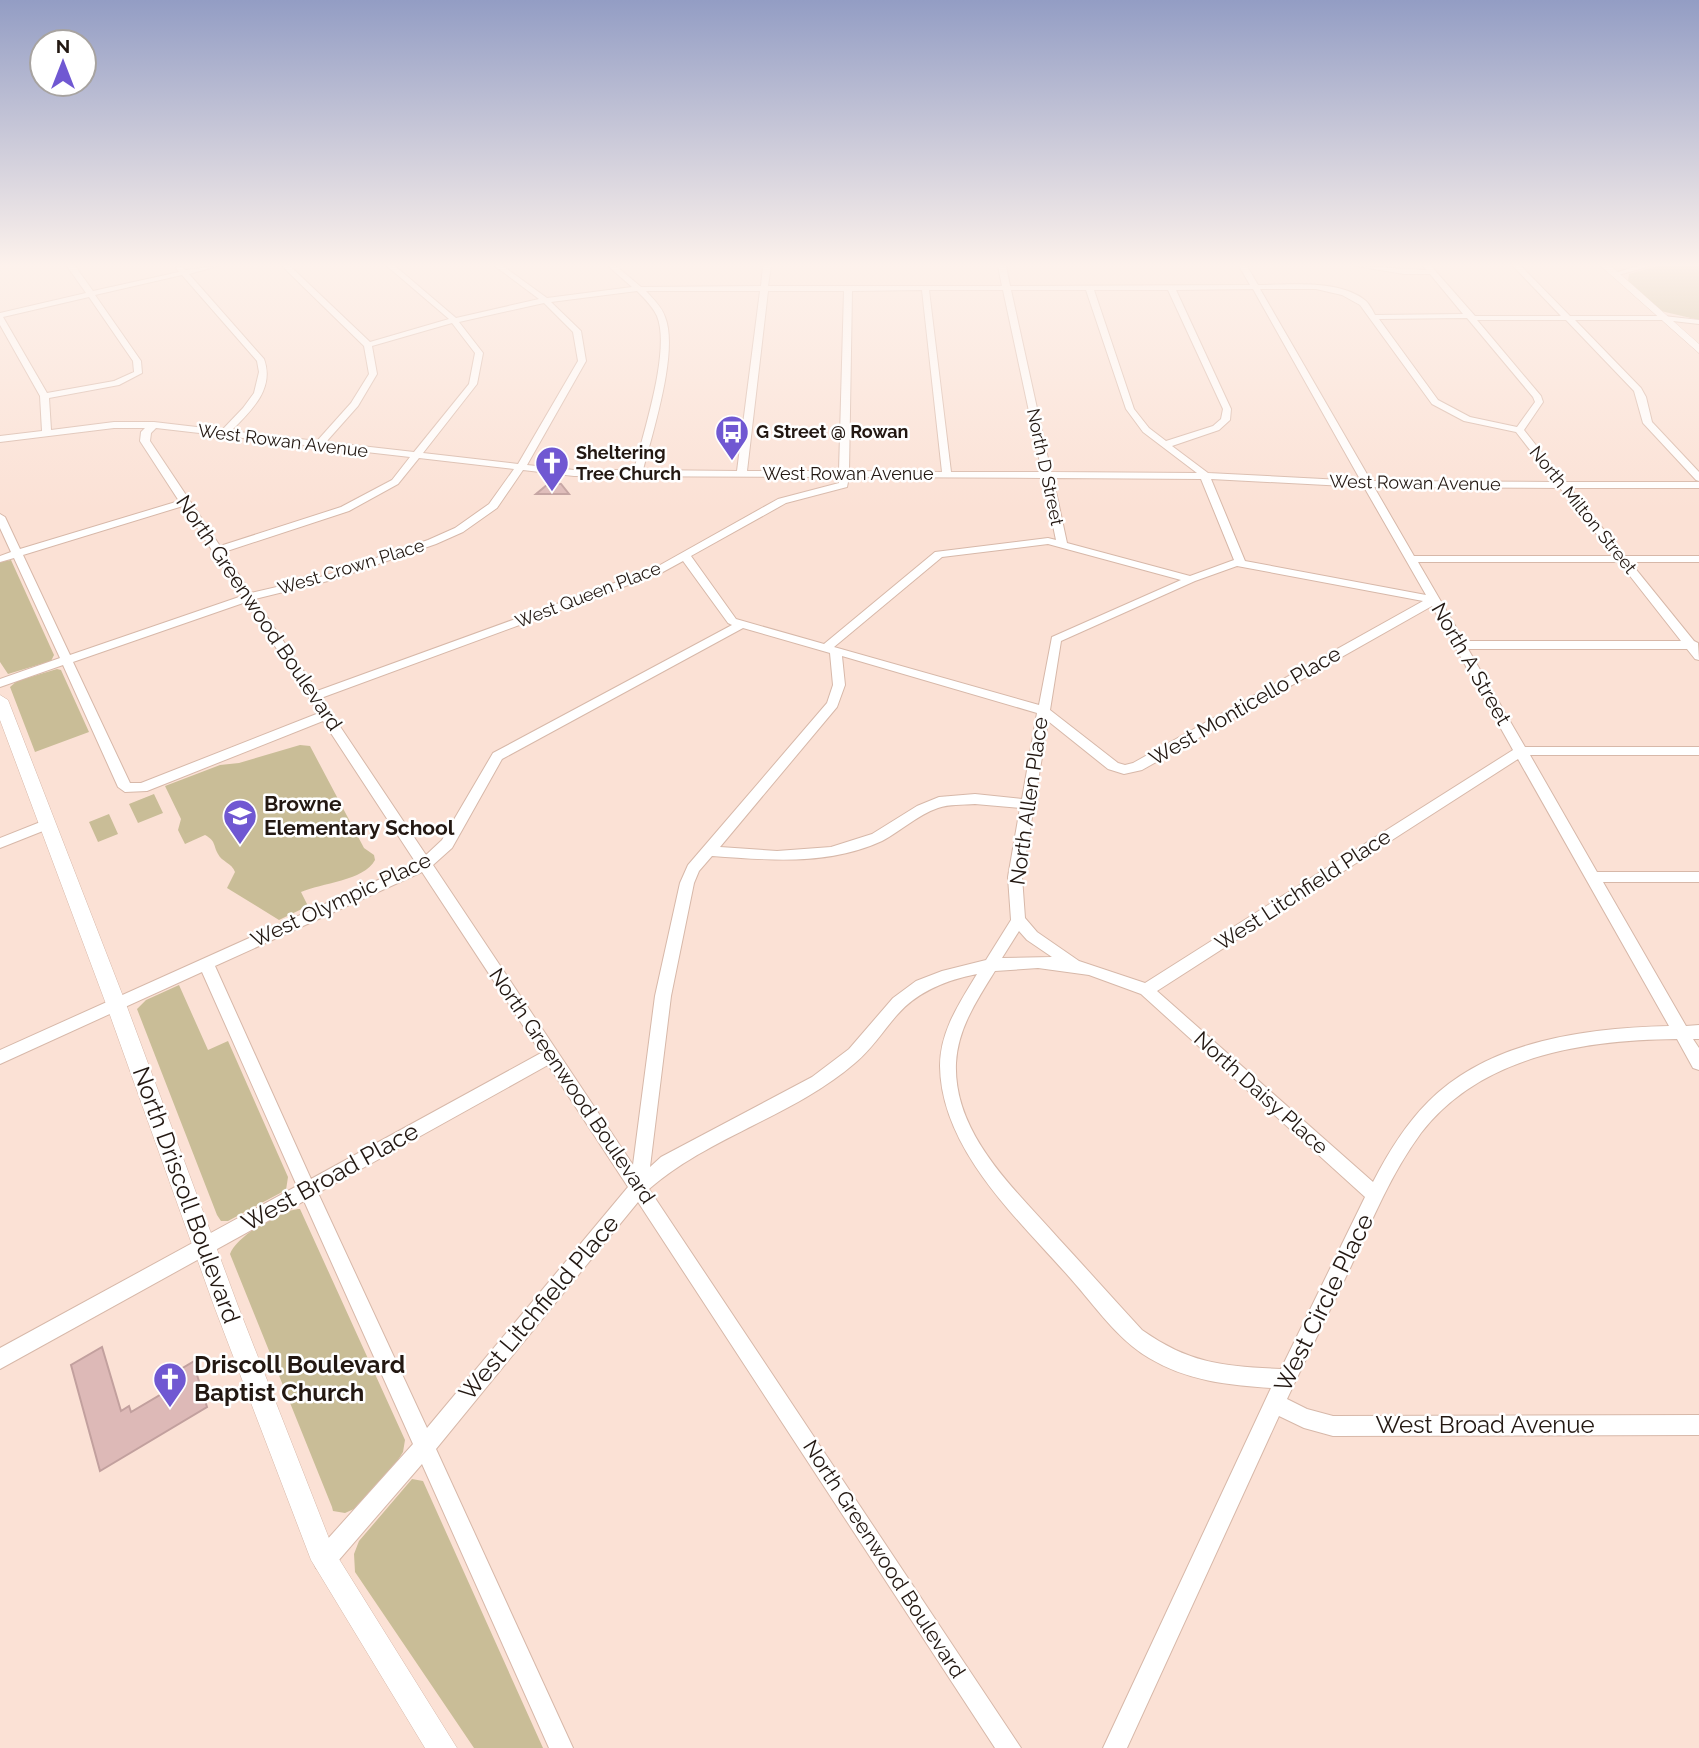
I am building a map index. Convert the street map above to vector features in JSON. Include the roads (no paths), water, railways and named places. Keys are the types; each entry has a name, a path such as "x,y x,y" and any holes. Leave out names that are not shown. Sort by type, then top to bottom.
{"main road":[{"name":"North Driscoll Boulevard","path":"0,700 116,1004 226,1306 324,1560 442,1748"}],"street":[{"path":"17,348 44,396 47,433"},
{"path":"44,396 116,383 138,373 137,361 128,348"},
{"path":"223,434 260,391 264,382 261,361 249,348"},
{"path":"318,445 355,404 373,374 368,348"},
{"path":"218,550 362,502 396,482 473,384 479,353 475,348"},
{"name":"West Crown Place","path":"0,683 250,597 328,578 459,530 493,506 520,468 582,361 580,348"},
{"path":"638,473 666,348"},
{"path":"742,473 758,348"},
{"path":"846,474 847,348"},
{"path":"933,348 947,475"},
{"name":"North D Street","path":"1019,348 1062,544"},
{"path":"1110,348 1130,408 1146,430 1205,476 1238,563 1434,600"},
{"path":"1165,445 1216,428 1226,420 1227,409 1199,348"},
{"name":"North A Street","path":"1290,348 1593,877 1690,1032 1699,1063"},
{"path":"1397,348 1435,402 1467,419 1519,430"},
{"name":"North Milton Street","path":"1497,348 1539,402 1519,430 1695,645 1699,656"},
{"path":"1597,348 1638,390 1648,423 1699,478"},
{"name":"West Rowan Avenue","path":"0,439 114,425 154,425 574,473 1205,476 1368,484 1699,485"},
{"name":"North Greenwood Boulevard","path":"154,425 146,432 145,441 1009,1748"},
{"name":"West Queen Place","path":"315,696 657,571 782,501 841,487 846,482 846,474"},
{"path":"0,559 186,502"},
{"path":"0,517 122,784 130,789 142,788 326,715"},
{"path":"639,1186 663,996 687,883 693,869 833,704 839,685 831,649 936,555 1044,541 1191,579"},
{"path":"685,555 729,618 742,624"},
{"path":"1410,559 1699,559"},
{"name":"North Allen Place","path":"1018,920 1015,877 1056,639 1191,579 1238,563"},
{"name":"West Monticello Place","path":"742,624 1042,710 1113,765 1130,769 1434,600"},
{"name":"West Olympic Place","path":"0,1057 426,864 447,844 497,756 742,624"},
{"path":"1460,645 1695,645"},
{"path":"1521,751 1699,751"},
{"name":"West Litchfield Place","path":"324,1560 425,1446 639,1186 667,1163 818,1082 840,1067 859,1050 905,997 931,981 989,966 1041,963 1078,966 1113,976 1146,990 1521,751"},
{"path":"708,851 776,856 832,852 877,837 922,809 939,802 975,799 1028,804"},
{"path":"0,843 48,824"},
{"path":"1593,877 1699,877"},
{"path":"1018,920 960,1015 952,1038 948,1064 950,1089 958,1119 988,1172 1135,1337 1156,1354 1186,1368 1215,1375 1285,1379"},
{"name":"West Litchfield Place","path":"1018,920 1049,950 1078,966"},
{"path":"206,963 306,1190 561,1748"},
{"name":"North Daisy Place","path":"1146,990 1376,1196"},
{"name":"West Circle Place","path":"1115,1748 1285,1379 1399,1151 1426,1115 1454,1089 1493,1065 1535,1049 1577,1038 1622,1033 1690,1032"},
{"name":"West Broad Place","path":"0,1359 550,1056"},
{"name":"West Broad Avenue","path":"1275,1404 1304,1418 1333,1426 1699,1425"}],"place":[{"name":"G Street @ Rowan","path":"732,462"},
{"name":"Sheltering Tree Church","path":"552,493"},
{"name":"Browne Elementary School","path":"240,846"},
{"name":"Driscoll Boulevard Baptist Church","path":"170,1409"}]}
